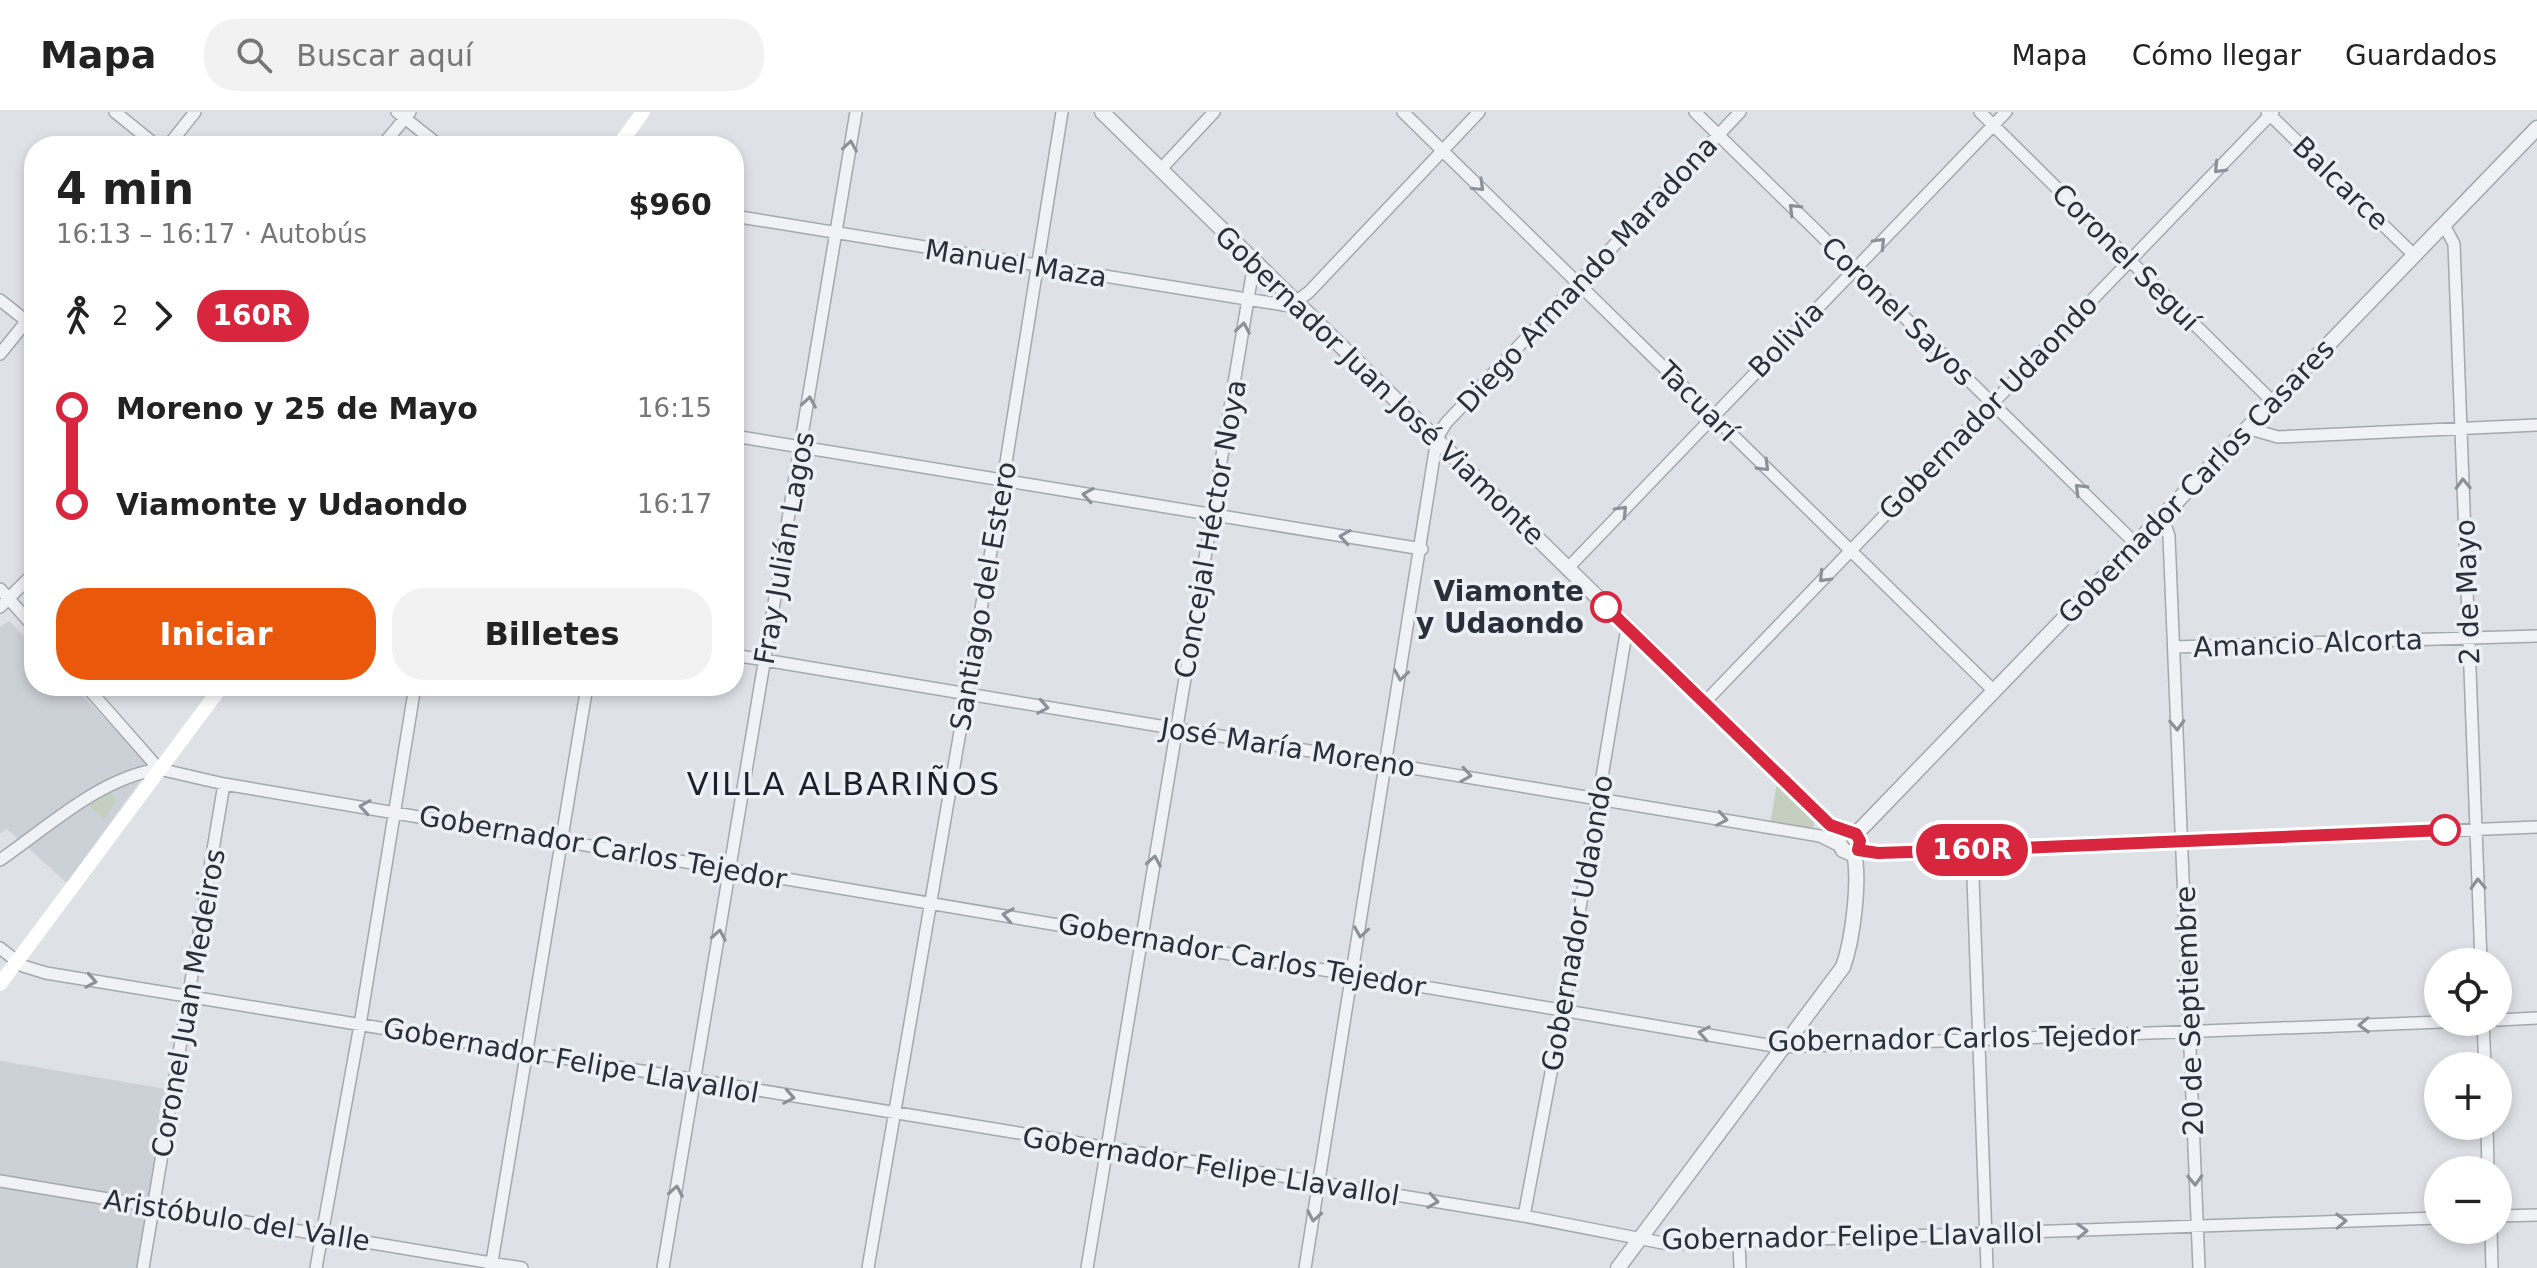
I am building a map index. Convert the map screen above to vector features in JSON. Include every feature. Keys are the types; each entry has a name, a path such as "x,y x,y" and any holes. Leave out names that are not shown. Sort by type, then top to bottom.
{"main road":[{"path":"625,136 643,112"},
{"path":"0,984 214,696"}],"street":[{"path":"115,112 145,136"},
{"path":"176,136 195,112"},
{"name":"Fray Julián Lagos","path":"663,1268 856,112"},
{"name":"Santiago del Estero","path":"868,1268 1003,481 1062,112"},
{"name":"Gobernador Juan José Viamonte","path":"1102,112 1850,843"},
{"path":"1161,169 1214,112"},
{"name":"Tacuarí","path":"1403,112 1994,691"},
{"path":"1298,302 1479,112"},
{"name":"Coronel Sayos","path":"1695,112 2136,544"},
{"name":"Diego Armando Maradona","path":"1437,438 1446,423 1740,112"},
{"name":"Coronel Seguí","path":"1980,112 2273,402"},
{"name":"Bolivia","path":"1568,568 2006,112"},
{"name":"Balcarce","path":"2270,113 2414,255"},
{"name":"Gobernador Udaondo","path":"1704,703 2270,113"},
{"path":"389,136 404,114 429,136"},
{"name":"Gobernador Carlos Casares","path":"1850,843 2537,128"},
{"name":"Manuel Maza","path":"744,218 1280,307 1298,302"},
{"name":"2 de Mayo","path":"2444,225 2454,244 2480,948"},
{"name":"Concejal Héctor Noya","path":"1087,1268 1254,263"},
{"path":"0,300 24,315"},
{"path":"0,354 24,328"},
{"path":"2247,428 2278,437 2537,425"},
{"path":"744,438 1422,549"},
{"path":"1305,1268 1422,549 1437,438"},
{"name":"20 de Septiembre","path":"2162,516 2169,536 2199,1268"},
{"path":"5,604 24,584"},
{"path":"0,589 5,604 24,619"},
{"name":"Gobernador Udaondo","path":"1524,1216 1563,1009 1627,628"},
{"name":"Amancio Alcorta","path":"2174,647 2537,636"},
{"name":"José María Moreno","path":"744,657 1599,797 1820,836 1878,853 2537,827"},
{"path":"95,696 159,769"},
{"path":"316,1268 360,1025 413,696"},
{"path":"491,1266 585,696"},
{"path":"0,860 106,788 141,771 159,769"},
{"name":"Gobernador Carlos Tejedor","path":"159,769 224,784 1780,1047 2424,1023"},
{"name":"Coronel Juan Medeiros","path":"143,1268 224,784"},
{"path":"1618,1268 1780,1047 1843,967 1849,944 1856,872 1850,843"},
{"path":"1972,850 1987,1268"},
{"name":"Gobernador Felipe Llavallol","path":"0,948 16,962 46,973 894,1115 1524,1216 1668,1244 2424,1219"},
{"path":"2512,1019 2537,1018"},
{"name":"Aristóbulo del Valle","path":"0,1181 322,1234 491,1266 522,1268"},
{"path":"2512,1216 2537,1215"},
{"path":"1739,1242 1740,1268"},
{"path":"2491,1244 2492,1268"}],"shaded area":[{"path":"9,621 24,637 24,696 83,696 151,766 67,883 7,829 0,833 0,627"},
{"path":"0,1061 166,1089 139,1268 0,1268"}],"green space":[{"path":"1777,782 1814,819 1814,826 1808,830 1770,825"},
{"path":"111,792 116,801 104,819 89,806"}],"bus line":[{"name":"160R","path":"1606,607 1830,825 1856,834 1860,841 1858,850 1878,853 1972,850 2445,830"}],"place":[{"name":"Viamonte y Udaondo","path":"1606,607"}],"district":[{"name":"VILLA ALBARIÑOS","path":"844,784"}]}
